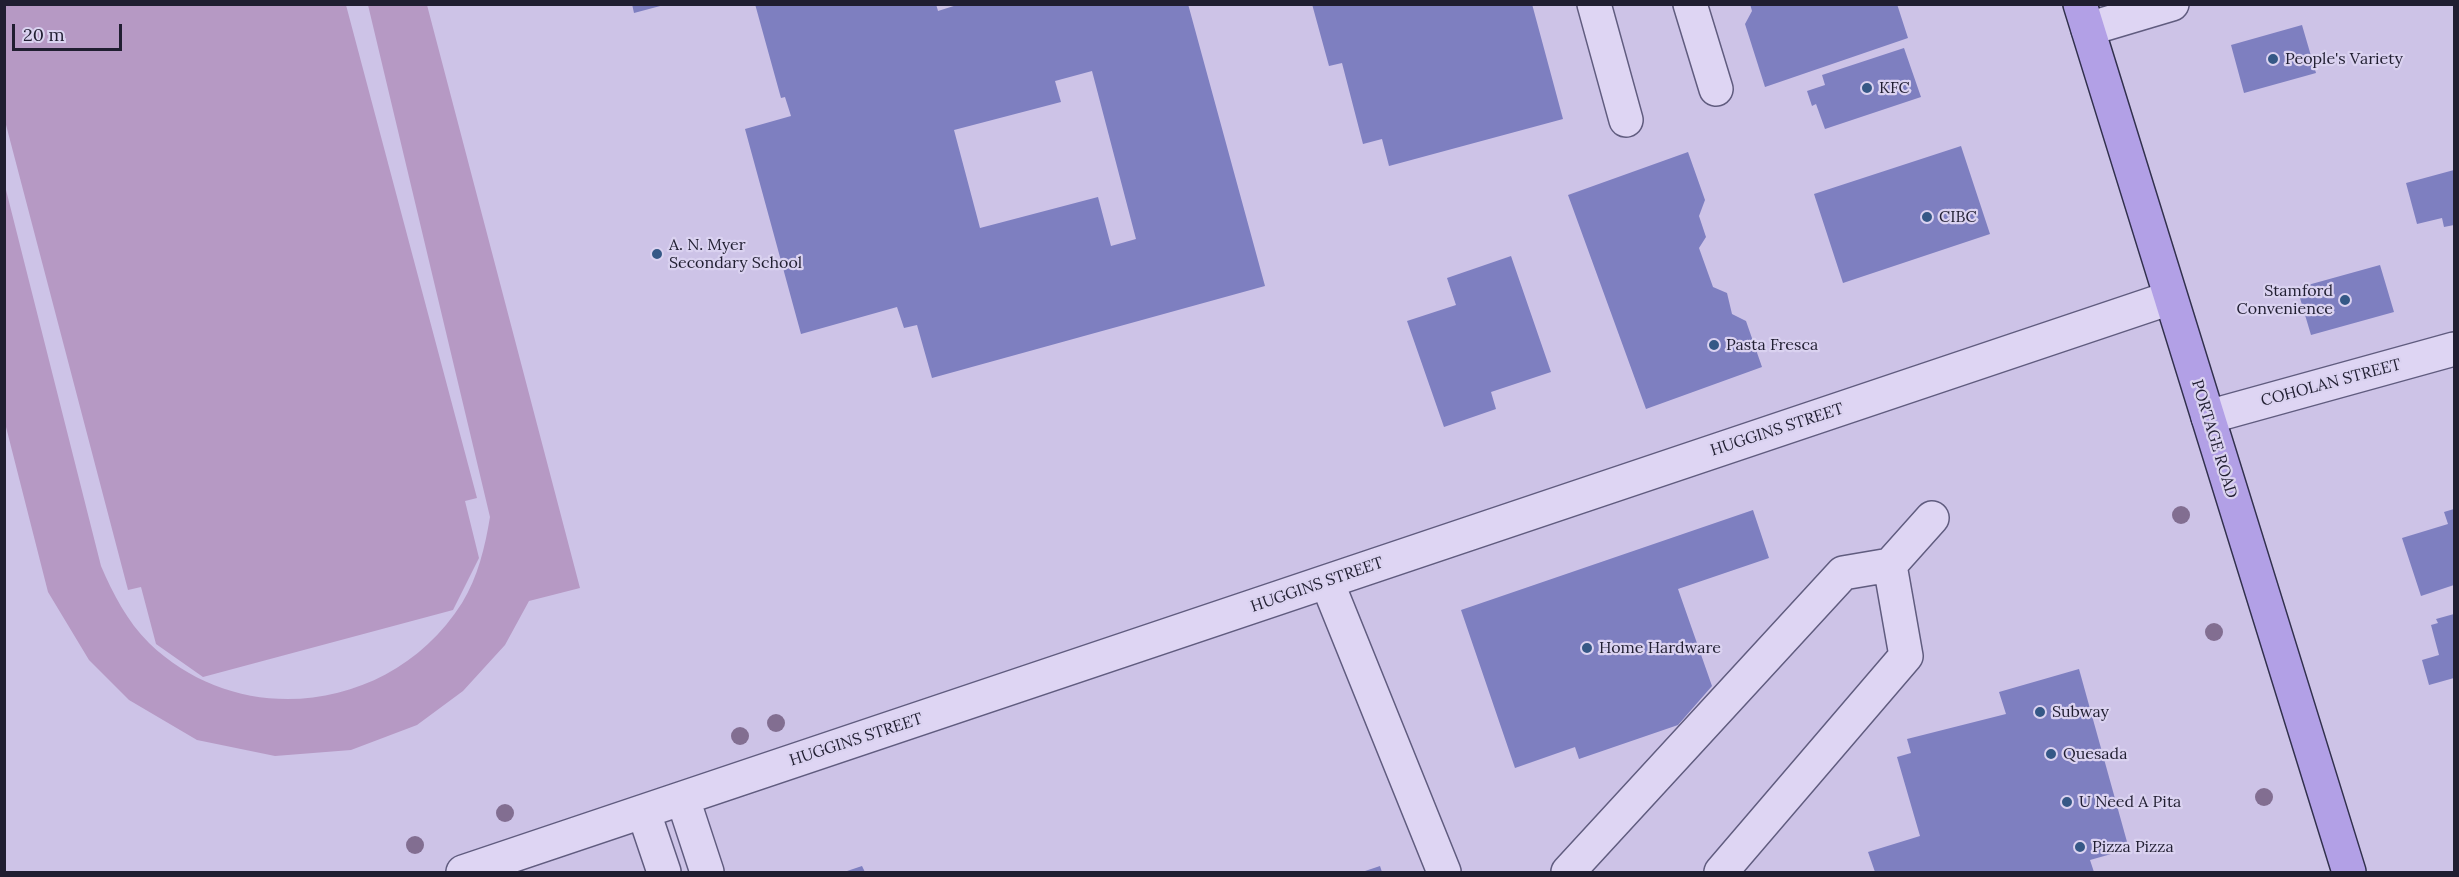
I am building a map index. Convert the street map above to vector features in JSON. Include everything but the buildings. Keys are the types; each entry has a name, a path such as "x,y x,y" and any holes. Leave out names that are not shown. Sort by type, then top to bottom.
{"main road":[{"name":"PORTAGE ROAD","path":"2084,17 2349,873"}],"street":[{"path":"1594,4 1626,120"},
{"path":"1690,4 1716,89"},
{"path":"2084,17 2172,4"},
{"name":"HUGGINS STREET","path":"463,873 2170,298"},
{"name":"COHOLAN STREET","path":"2208,417 2454,349"},
{"path":"1568,873 1843,573 1890,565 1932,518"},
{"path":"1721,873 1906,657 1890,565"},
{"path":"1327,582 1444,873"},
{"path":"682,800 707,873"},
{"path":"644,813 664,873"}],"shaded area":[{"path":"4,5 346,5 477,498 465,501 479,558 453,610 203,677 156,644 141,587 128,590 5,121"},
{"path":"368,5 427,5 580,588 529,601 505,645 463,691 417,725 351,750 275,756 197,740 129,700 89,660 48,592 5,423 5,186 101,566 121,607 134,626 149,643 186,672 228,690 271,698 315,697 358,687 397,667 433,639 462,603 480,562 490,517"}],"place":[{"name":"People's Variety","path":"2273,59"},
{"name":"KFC","path":"1867,88"},
{"name":"CIBC","path":"1927,217"},
{"name":"A. N. Myer Secondary School","path":"657,254"},
{"name":"Stamford Convenience","path":"2345,300"},
{"name":"Pasta Fresca","path":"1714,345"},
{"name":"Home Hardware","path":"1587,648"},
{"name":"Subway","path":"2040,712"},
{"name":"Quesada","path":"2051,754"},
{"name":"U Need A Pita","path":"2067,802"},
{"name":"Pizza Pizza","path":"2080,847"}]}
